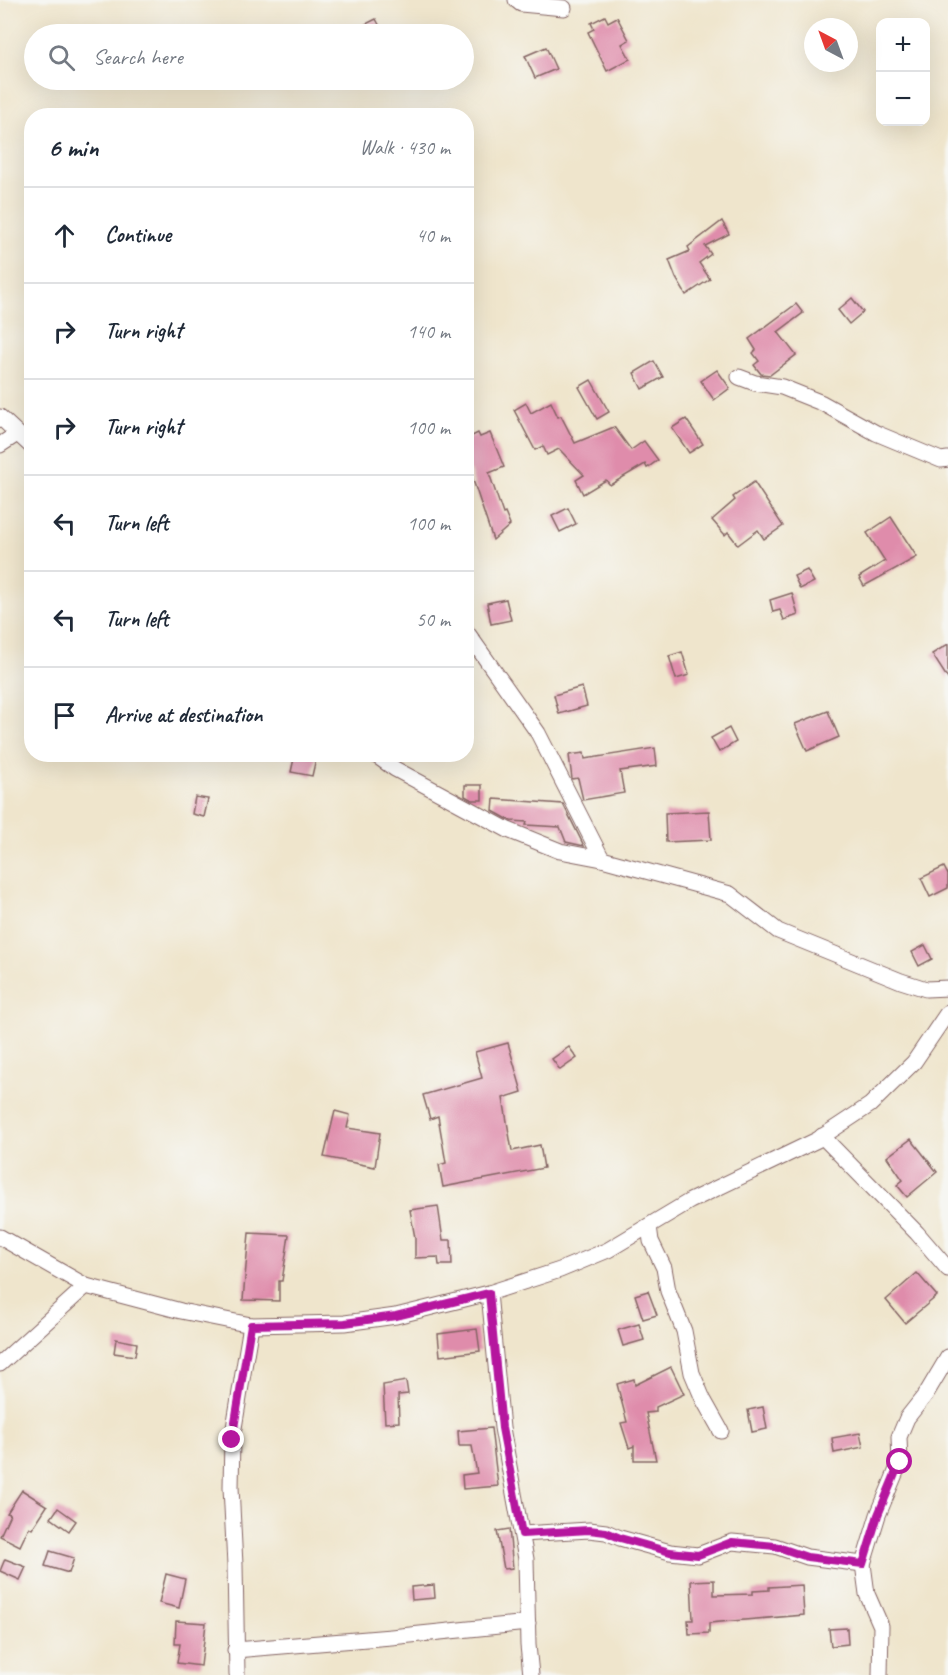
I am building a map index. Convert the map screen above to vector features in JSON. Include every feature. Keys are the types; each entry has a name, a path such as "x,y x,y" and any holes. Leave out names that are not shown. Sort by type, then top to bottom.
{"street":[{"path":"516,0 521,4 564,8"},
{"path":"739,377 755,383 782,387 822,403 876,433 941,459 948,459"},
{"path":"0,417 24,440"},
{"path":"0,427 17,434"},
{"path":"0,446 17,434"},
{"path":"474,642 538,733 602,859"},
{"path":"385,762 508,831 560,851 602,859 730,894 778,931 901,981 926,989 948,988"},
{"path":"0,1236 86,1286 181,1311 251,1325 355,1322 396,1316 489,1293 560,1270 608,1250 690,1201 822,1136 870,1105 914,1062 948,1012"},
{"path":"822,1136 917,1233 948,1269"},
{"path":"649,1226 651,1241 664,1268 668,1291 684,1331 692,1373 721,1431"},
{"path":"0,1364 86,1286"},
{"path":"489,1293 502,1428 526,1559 531,1675"},
{"path":"237,1675 236,1565 231,1487 232,1440 251,1325"},
{"path":"880,1675 881,1626 867,1594 863,1564 878,1515 900,1462 899,1437 907,1418 926,1394 948,1357"},
{"path":"522,1534 589,1530 606,1532 670,1552 698,1555 732,1542 775,1546 807,1557 863,1564"},
{"path":"235,1650 528,1623"}],"building":[{"path":"605,16 608,22 617,17 629,40 622,44 630,59 607,71 588,32 594,29 591,23"},
{"path":"376,19 379,24 366,24"},
{"path":"546,47 556,69 535,78 525,56"},
{"path":"722,221 729,234 705,246 711,254 699,263 710,279 686,295 669,260 690,251 688,247"},
{"path":"852,298 863,312 849,324 838,310"},
{"path":"796,304 803,313 778,332 796,355 770,375 761,374 754,365 759,361 753,353 756,350 749,339"},
{"path":"654,361 663,377 642,389 634,373"},
{"path":"717,370 730,388 714,400 701,381"},
{"path":"591,380 609,412 597,419 579,387"},
{"path":"551,402 575,443 614,427 631,450 644,441 658,460 647,468 645,464 610,485 606,480 583,494 576,480 584,475 559,449 547,455 543,446 535,450 514,410 526,403 531,413"},
{"path":"686,419 703,444 689,453 672,428"},
{"path":"478,433 480,437 490,433 504,467 489,473 503,514 505,513 510,525 493,540 474,483 474,435"},
{"path":"754,482 783,526 764,539 758,530 738,545 728,532 725,535 712,520 735,500 733,497"},
{"path":"568,508 576,524 560,532 552,516"},
{"path":"891,517 917,557 864,586 859,577 885,561 867,533"},
{"path":"807,570 814,582 800,589 794,576"},
{"path":"792,593 798,615 784,620 780,610 773,612 770,600"},
{"path":"506,599 511,620 491,624 487,603"},
{"path":"948,644 948,679 932,654"},
{"path":"682,652 689,675 676,679 669,656"},
{"path":"582,687 587,706 559,714 554,695"},
{"path":"828,711 839,737 807,751 795,724"},
{"path":"729,728 736,742 719,752 711,738"},
{"path":"655,748 657,766 620,771 624,793 583,800 578,778 572,779 569,755 584,753 585,759"},
{"path":"293,762 315,762 312,776 291,772"},
{"path":"465,785 482,785 482,800 472,800 465,796"},
{"path":"195,797 208,799 204,817 192,814"},
{"path":"494,799 563,804 584,846 566,842 560,827 526,825 527,822 511,821 493,811"},
{"path":"709,811 711,840 666,842 665,813"},
{"path":"944,867 948,875 948,888 930,897 921,878"},
{"path":"925,945 932,959 919,966 912,952"},
{"path":"508,1043 522,1092 503,1098 512,1151 540,1145 544,1168 443,1187 439,1165 446,1163 438,1116 430,1119 423,1095 482,1078 475,1052"},
{"path":"569,1047 577,1058 560,1070 552,1059"},
{"path":"335,1111 350,1115 347,1128 380,1133 375,1167 324,1157"},
{"path":"911,1139 937,1172 907,1197 897,1185 903,1180 887,1157"},
{"path":"438,1206 443,1240 451,1240 452,1265 439,1265 438,1257 415,1258 415,1238 410,1210"},
{"path":"249,1233 289,1235 282,1281 279,1281 279,1301 243,1300"},
{"path":"917,1273 937,1296 905,1323 886,1300"},
{"path":"648,1291 657,1315 643,1319 635,1295"},
{"path":"639,1324 644,1340 623,1346 618,1330"},
{"path":"477,1329 480,1351 440,1356 438,1334"},
{"path":"116,1339 137,1343 135,1356 114,1353"},
{"path":"671,1367 684,1394 656,1407 656,1412 646,1413 656,1460 634,1460 634,1446 629,1448 621,1423 627,1422 617,1384 634,1379 635,1385"},
{"path":"406,1381 408,1394 398,1395 399,1422 385,1423 383,1385"},
{"path":"763,1407 767,1429 752,1432 748,1410"},
{"path":"491,1428 498,1486 463,1489 462,1475 477,1473 472,1446 459,1446 458,1431"},
{"path":"860,1433 863,1447 834,1453 832,1438"},
{"path":"22,1490 47,1506 32,1529 29,1527 20,1546 0,1536 10,1514 7,1513"},
{"path":"58,1508 76,1521 69,1531 51,1518"},
{"path":"509,1529 513,1568 504,1569 497,1531"},
{"path":"50,1551 74,1558 69,1573 45,1566"},
{"path":"5,1559 26,1567 20,1580 0,1571"},
{"path":"166,1574 185,1579 179,1608 159,1603"},
{"path":"714,1580 714,1595 753,1594 753,1591 769,1590 769,1587 802,1585 804,1615 709,1623 709,1633 689,1634 688,1620 693,1620 691,1581"},
{"path":"434,1585 435,1598 412,1600 411,1587"},
{"path":"176,1621 206,1623 201,1666 177,1663 180,1644 175,1644"},
{"path":"847,1628 848,1644 831,1646 829,1629"}],"route":[{"path":"232,1440 251,1325 345,1323 396,1316 489,1293 502,1428 522,1534 589,1530 606,1532 670,1552 698,1555 732,1542 775,1546 807,1557 863,1564 878,1515 900,1462"}]}
